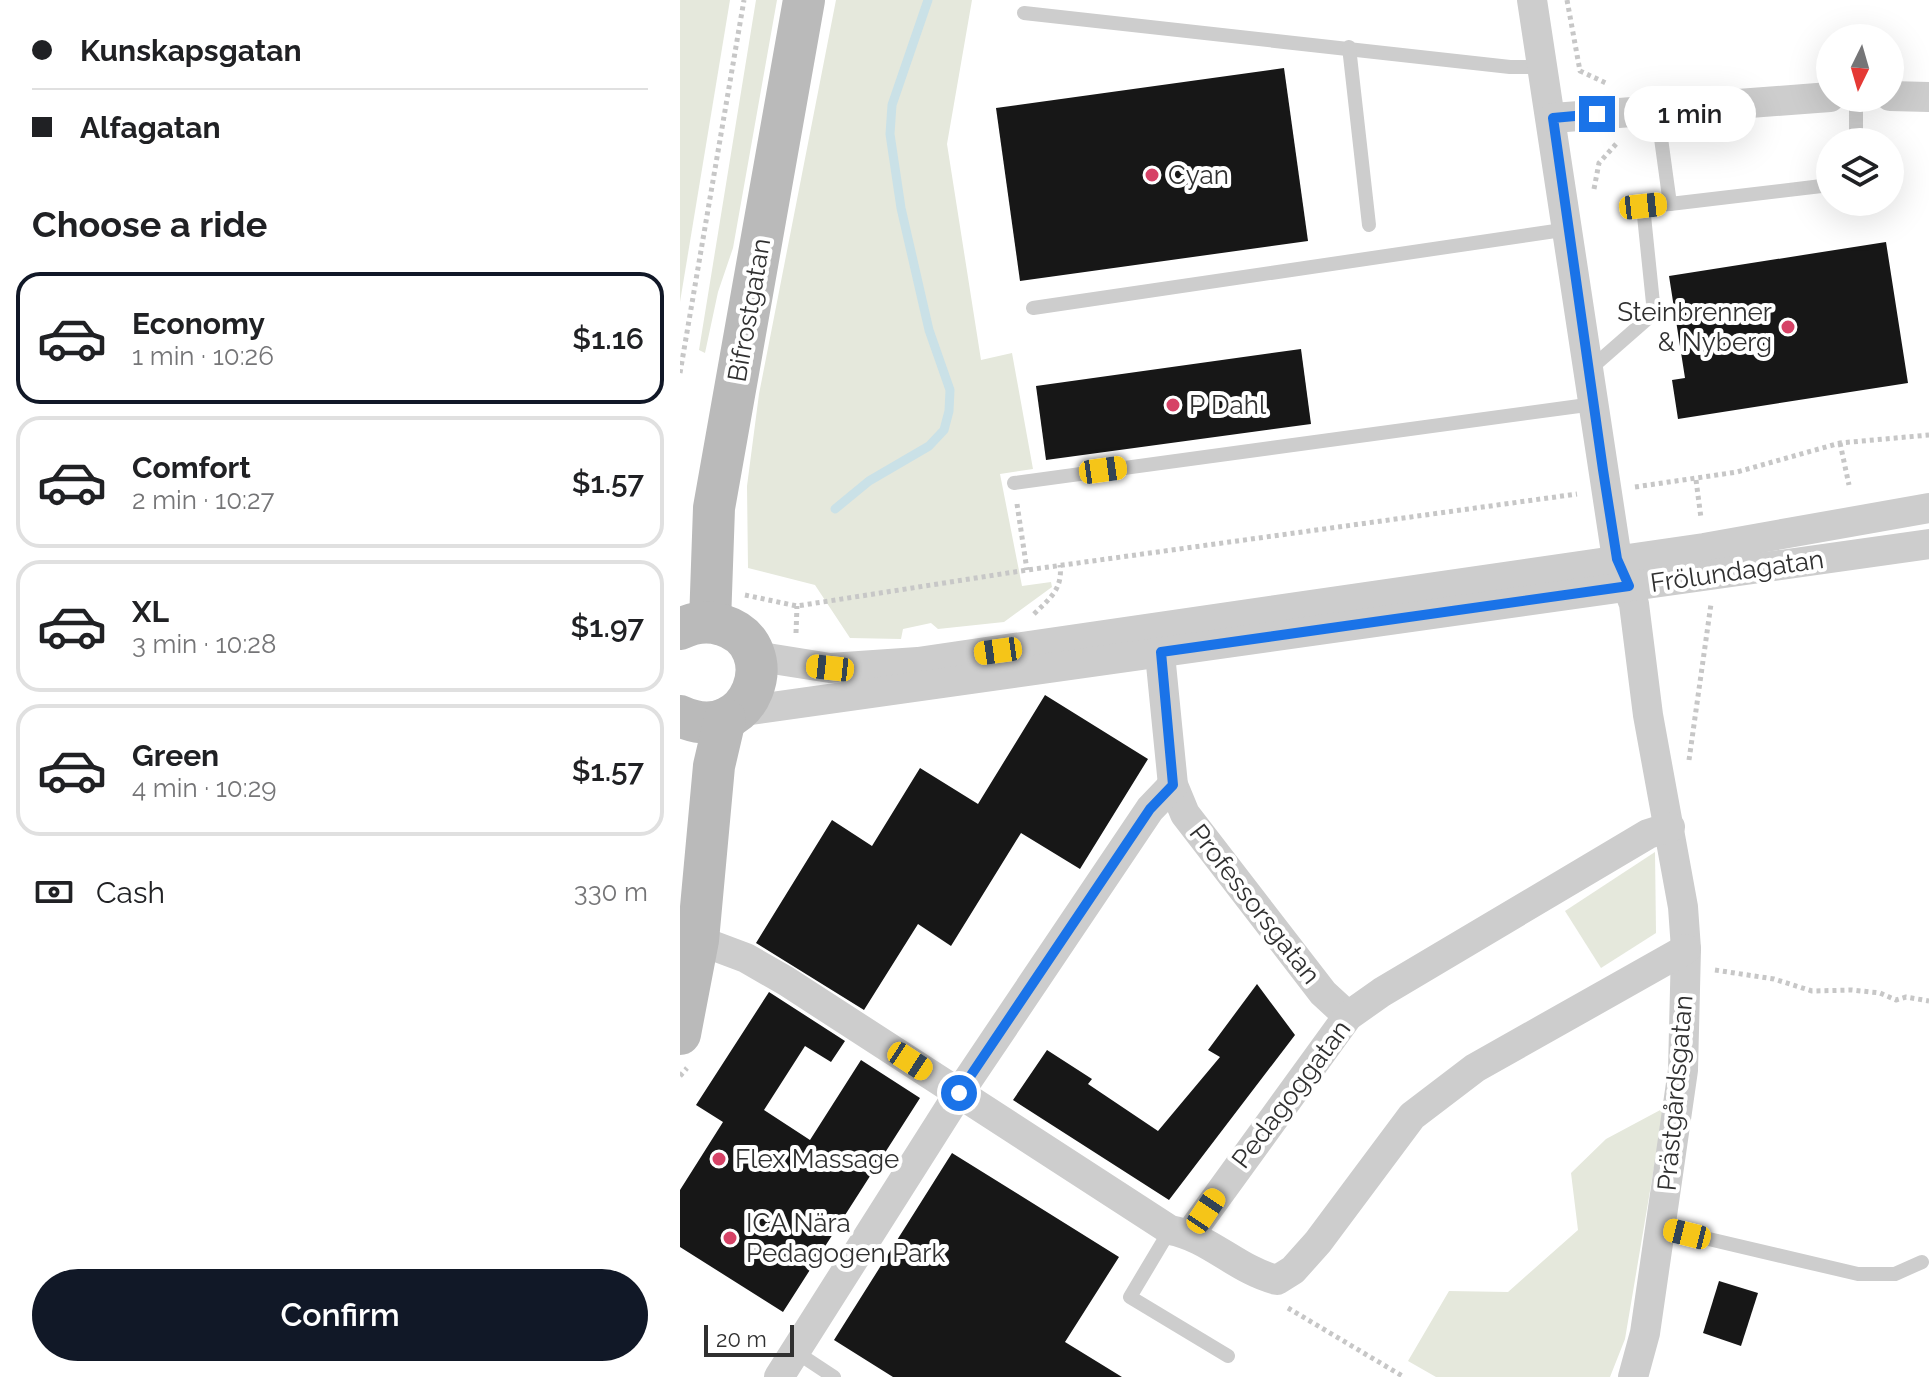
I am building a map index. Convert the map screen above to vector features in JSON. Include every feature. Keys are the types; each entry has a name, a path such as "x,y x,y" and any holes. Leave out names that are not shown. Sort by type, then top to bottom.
{"main road":[{"name":"Bifrostgatan","path":"700,615 714,508 804,0"},
{"path":"680,1034 686,933 706,847 716,755 731,716 755,687 754,656 737,632 700,615"},
{"path":"680,716 706,723 731,716"}],"street":[{"name":"Prästgårdsgatan","path":"1532,0 1553,118 1607,490 1670,827 1686,960 1683,1070 1645,1333 1633,1377"},
{"path":"1904,96 1929,97"},
{"path":"1553,118 1816,98"},
{"name":"Frölundagatan","path":"1706,562 1929,508"},
{"name":"Frölundagatan","path":"731,716 1159,640 1623,572 1929,544"},
{"path":"779,1377 959,1093 1150,809 1173,785 1159,640"},
{"name":"Frölundagatan","path":"754,656 830,668 1159,640"},
{"name":"Professorsgatan","path":"1173,785 1185,814 1323,993 1348,1016"},
{"name":"Pedagoggatan","path":"1180,1232 1348,1016 1382,992 1648,834 1670,827"},
{"path":"686,933 746,958 786,981 1180,1232 1235,1262 1277,1280 1293,1270 1318,1242 1412,1116 1475,1068 1686,960"}],"lane":[{"path":"1024,13 1510,67 1543,67"},
{"path":"1349,47 1369,225"},
{"path":"1657,109 1670,204"},
{"path":"1589,369 1654,313 1643,206 1816,187"},
{"path":"1033,308 1569,229"},
{"path":"1014,483 1594,404"},
{"path":"1662,1228 1858,1274 1895,1274 1922,1262"},
{"path":"1180,1232 1130,1297 1228,1356"},
{"path":"796,1352 834,1377"}],"path":[{"path":"680,373 744,0"},
{"path":"1567,0 1580,71 1611,84 1616,92 1619,113 1618,142 1596,169 1594,191"},
{"path":"700,615 749,596 778,605 797,606 1027,570 1696,480 1840,443 1929,435"},
{"path":"1840,443 1849,485"},
{"path":"1635,472 1636,487"},
{"path":"1688,765 1711,606 1696,480"},
{"path":"1014,483 1027,570"},
{"path":"1686,960 1812,991 1852,990 1880,993 1896,1000 1906,997 1929,1001"},
{"path":"1333,1332 1404,1377"}],"shaded area":[{"path":"680,0 730,0 680,302"},
{"path":"756,0 777,0 733,248 718,292 705,353 699,350"},
{"path":"836,0 972,0 947,144 981,360 1012,353 1033,469 1000,474 1022,586 1051,582 1052,587 1004,622 938,629 931,623 903,629 901,639 850,638 815,585 748,568 747,486 759,394"},
{"path":"1655,852 1656,933 1601,968 1565,911"},
{"path":"1664,1108 1625,1339 1610,1377 1436,1377 1408,1361 1449,1291 1508,1292 1578,1230 1571,1173 1606,1139"}],"building":[{"name":"Cyan","path":"1284,68 1308,241 1020,281 996,108"},
{"name":"Steinbrenner & Nyberg","path":"1886,242 1908,383 1678,419 1672,380 1685,378 1669,276"},
{"name":"P Dahl","path":"1301,349 1311,424 1046,460 1036,386"},
{"path":"1045,695 1148,759 1080,869 1021,833 951,946 918,924 864,1010 756,943 832,820 872,846 920,768 978,804"},
{"path":"1257,984 1295,1035 1169,1200 1013,1100 1047,1050 1092,1079 1088,1084 1158,1131 1220,1057 1208,1050"},
{"path":"769,992 845,1041 831,1062 805,1046 764,1110 810,1140 861,1060 920,1098 783,1312 680,1247 680,1190 723,1122 696,1105"},
{"path":"952,1153 1119,1257 1065,1342 1122,1377 893,1377 834,1340"},
{"path":"1719,1281 1758,1293 1741,1346 1703,1333"}],"waterway":[{"path":"835,509 869,481 929,446 944,430 949,411 950,390 929,330 901,208 890,134 892,105 928,0"}],"place":[{"name":"Cyan","path":"1152,175"},
{"name":"Steinbrenner & Nyberg","path":"1788,327"},
{"name":"P Dahl","path":"1173,405"},
{"name":"Flex Massage","path":"719,1159"},
{"name":"ICA Nära Pedagogen Park","path":"730,1238"}],"route":[{"path":"959,1093 1150,809 1173,785 1161,652 1629,586 1617,559 1553,118 1597,114"}]}
